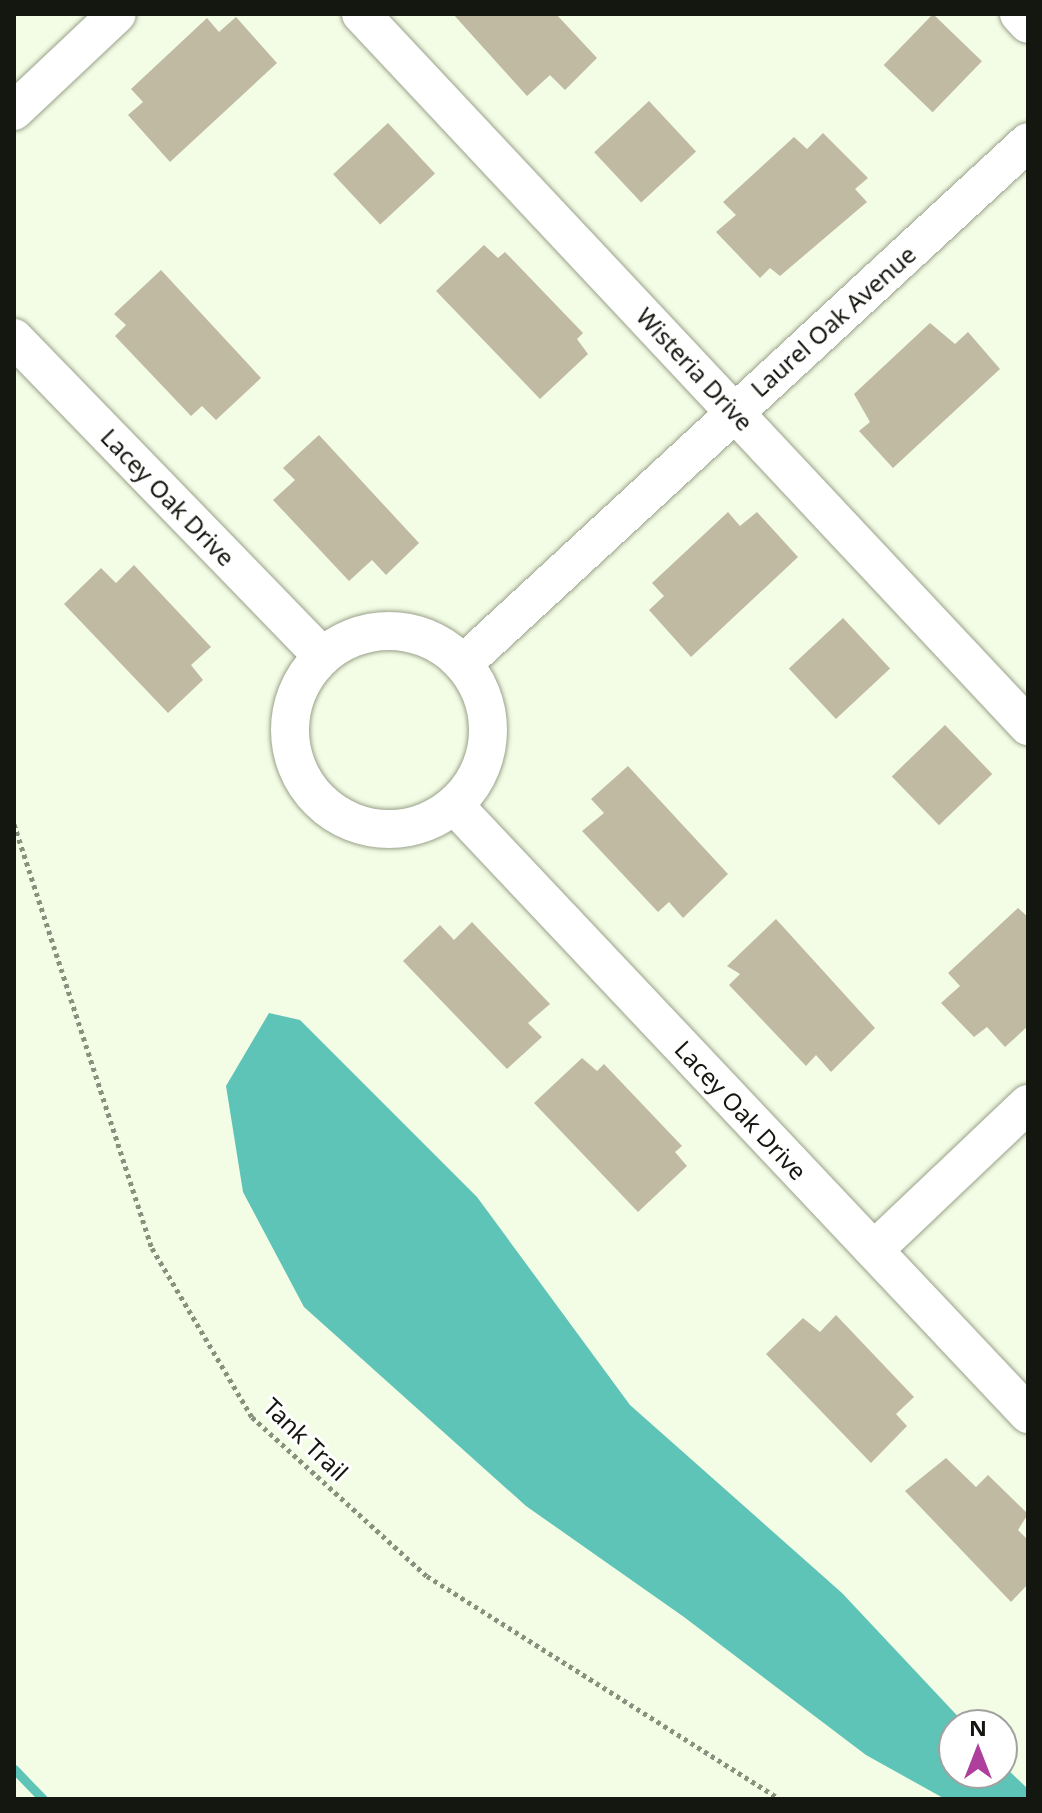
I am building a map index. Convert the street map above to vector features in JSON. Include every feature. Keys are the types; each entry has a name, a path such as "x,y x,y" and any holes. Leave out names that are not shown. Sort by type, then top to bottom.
{"street":[{"path":"14,111 117,14"},
{"name":"Wisteria Drive","path":"361,14 1028,726"},
{"path":"1019,14 1028,24"},
{"name":"Laurel Oak Avenue","path":"463,664 734,410 1028,142"},
{"name":"Lacey Oak Drive","path":"14,338 322,656"},
{"path":"394,631 432,641 463,664 483,698 488,737 478,774 454,805 419,824 381,829 343,818 313,794 294,761 289,723 299,687 322,656 356,637 394,631"},
{"name":"Lacey Oak Drive","path":"454,805 1028,1414"},
{"path":"874,1250 1028,1104"}],"path":[{"name":"Tank Trail","path":"14,824 152,1248 252,1417 427,1576 780,1799"}],"water":[{"path":"269,1013 300,1020 477,1197 630,1405 842,1593 951,1709 938,1709 938,1789 1018,1789 1018,1779 1028,1789 1028,1799 945,1799 866,1755 684,1617 526,1506 304,1307 243,1192 226,1086"}],"building":[{"path":"453,14 556,14 597,58 565,90 550,75 527,96"},
{"path":"933,14 982,61 933,112 884,65"},
{"path":"236,17 277,63 170,162 128,115 143,102 131,89 207,18 219,32"},
{"path":"649,101 696,151 641,203 594,152"},
{"path":"388,123 435,173 380,225 333,174"},
{"path":"823,133 868,178 855,189 867,202 780,276 770,268 760,278 716,232 736,215 723,202 794,137 807,149"},
{"path":"484,245 498,258 505,252 583,333 577,339 588,354 540,399 436,291"},
{"path":"161,270 261,378 216,420 202,406 191,416 115,336 126,325 114,314"},
{"path":"930,323 955,344 968,332 1000,369 893,468 859,431 870,422 854,394"},
{"path":"319,435 419,543 386,575 372,560 349,581 273,500 295,480 283,468"},
{"path":"728,512 740,526 757,512 798,557 691,657 649,610 664,596 652,583"},
{"path":"134,565 211,647 191,665 203,680 168,713 64,604 101,568 116,583"},
{"path":"843,618 890,668 836,719 789,668"},
{"path":"945,725 992,774 939,825 892,776"},
{"path":"628,766 728,874 683,918 669,902 658,912 582,831 604,813 591,799"},
{"path":"1018,908 1028,917 1028,1026 1005,1047 987,1027 974,1037 941,1003 960,986 948,973"},
{"path":"776,919 875,1028 831,1072 816,1055 806,1066 729,985 740,974 727,966"},
{"path":"472,922 550,1004 528,1023 542,1037 507,1069 403,961 440,925 454,940"},
{"path":"582,1058 597,1071 604,1064 682,1146 675,1152 687,1166 638,1212 534,1103"},
{"path":"836,1315 914,1397 896,1414 907,1426 871,1463 766,1354 803,1318 820,1332"},
{"path":"946,1458 976,1487 988,1475 1028,1514 1018,1530 1028,1540 1028,1584 1011,1602 905,1491"}],"waterway":[{"path":"14,1769 43,1799"}]}
